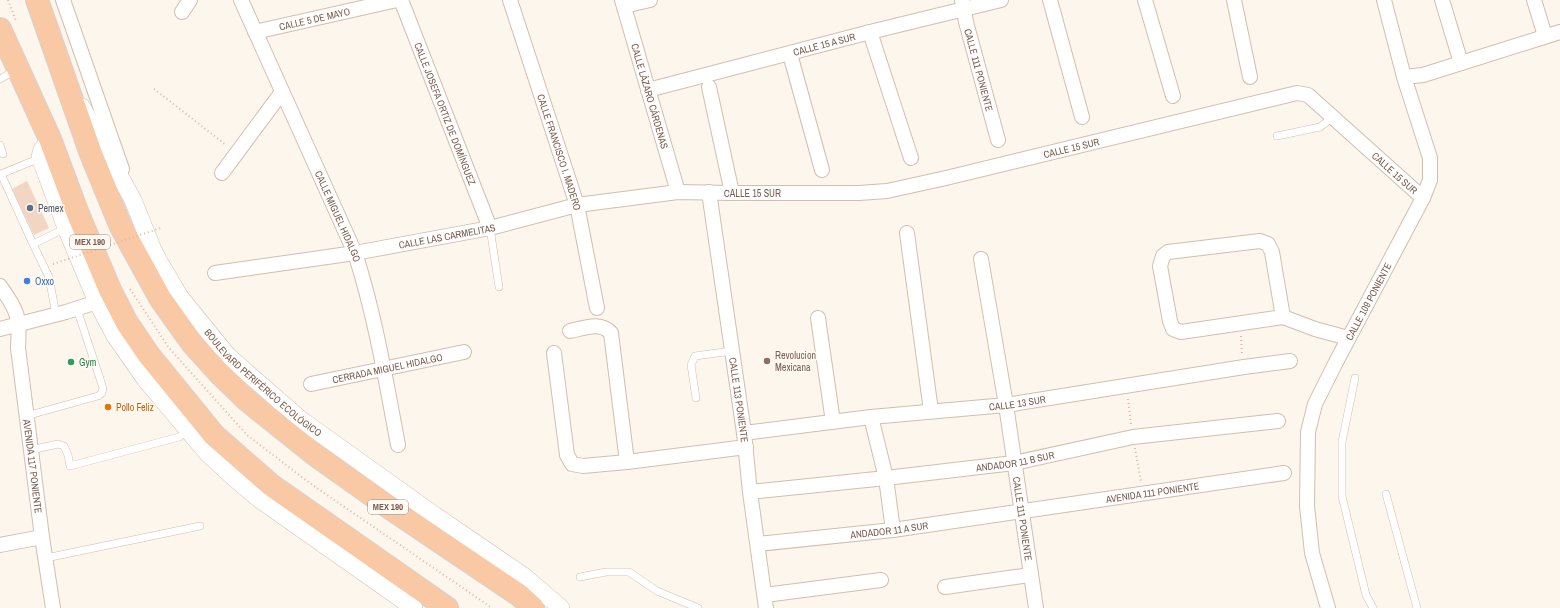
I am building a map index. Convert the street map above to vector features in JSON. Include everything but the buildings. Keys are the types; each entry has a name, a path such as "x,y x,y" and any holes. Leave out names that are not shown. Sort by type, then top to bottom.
{"highway":[{"name":"BOULEVARD PERIFÉRICO ECOLÓGICO","path":"37,0 91,154 121,227 160,298 192,342 219,373 248,401 314,454 390,508 519,595 533,608"},
{"name":"MEX 190","path":"0,29 9,74 78,214 110,290 127,323 148,354 214,435 271,485 447,608"}],"street":[{"path":"182,12 190,0"},
{"name":"CALLE MIGUEL HIDALGO","path":"241,0 355,253 361,271 384,369 398,445"},
{"name":"CALLE 5 DE MAYO","path":"255,32 397,0"},
{"name":"CALLE JOSEFA ORTIZ DE DOMÍNGUEZ","path":"401,0 490,228"},
{"name":"CALLE FRANCISCO I. MADERO","path":"510,0 577,205 597,308"},
{"path":"623,3 650,0"},
{"name":"CALLE 15 A SUR","path":"648,90 790,54 963,5 1001,0"},
{"path":"1050,0 1082,118"},
{"path":"1145,0 1173,96"},
{"path":"1234,0 1250,77"},
{"name":"CALLE 109 PONIENTE","path":"1325,608 1312,553 1307,490 1308,432 1316,404 1348,338 1423,198 1430,180 1430,158 1404,77 1384,0"},
{"path":"1442,0 1461,63"},
{"path":"1534,0 1545,36"},
{"path":"66,2 133,200"},
{"name":"CALLE LÁZARO CÁRDENAS","path":"623,3 678,192"},
{"name":"CALLE 111 PONIENTE","path":"963,5 998,140"},
{"path":"870,32 911,158"},
{"path":"1404,77 1423,75 1560,32"},
{"path":"790,54 822,170"},
{"name":"BOULEVARD PERIFÉRICO ECOLÓGICO","path":"63,73 133,200 153,250 180,297 228,356 300,419 430,512 526,578 561,608"},
{"path":"709,87 732,193"},
{"path":"222,173 282,92"},
{"name":"CALLE 15 SUR","path":"678,192 732,193 887,191 1297,93 1308,95 1423,198"},
{"path":"45,148 66,228 96,302 115,336 145,379 213,458 259,499 414,608"},
{"name":"CALLE LAS CARMELITAS","path":"215,273 355,253 490,228 577,205 678,192"},
{"name":"CALLE 113 PONIENTE","path":"710,192 766,602"},
{"path":"906,233 932,411"},
{"path":"1284,317 1272,252 1268,244 1260,241 1168,252 1163,256 1160,266 1170,322 1174,329 1181,332 1284,317 1315,329 1348,338"},
{"name":"CALLE 111 PONIENTE","path":"981,259 1006,405 1036,608"},
{"path":"0,286 13,306 19,324"},
{"path":"0,329 77,309 96,302"},
{"path":"818,318 833,422"},
{"name":"AVENIDA 117 PONIENTE","path":"19,324 18,348 26,416 53,608"},
{"path":"570,331 599,326 606,328 611,334 627,462"},
{"name":"CERRADA MIGUEL HIDALGO","path":"311,384 464,352"},
{"name":"CALLE 13 SUR","path":"554,353 567,455 572,464 582,466 627,462 833,422 932,411 1006,405 1290,361"},
{"path":"871,417 886,478 893,530"},
{"name":"ANDADOR 11 B SUR","path":"750,492 1014,463 1133,437 1278,421"},
{"name":"AVENIDA 111 PONIENTE","path":"1021,511 1284,473"},
{"name":"ANDADOR 11 A SUR","path":"758,544 893,530 1021,511"},
{"path":"0,545 42,537"},
{"path":"945,587 1030,575"},
{"path":"766,602 881,580"}],"lane":[{"path":"1277,136 1320,127 1333,117"},
{"path":"0,145 3,154"},
{"path":"45,148 2,174 49,277 56,314"},
{"path":"33,244 66,228"},
{"path":"490,228 499,287"},
{"path":"26,416 98,396 102,393 103,388 77,309"},
{"path":"696,398 692,364 695,356 732,351"},
{"path":"1355,378 1342,442 1342,496 1366,596 1373,608"},
{"path":"31,450 58,444 64,446 68,455 70,466 179,437 189,431"},
{"path":"1386,494 1417,608"},
{"path":"46,558 200,526"},
{"path":"580,577 606,572 629,572 657,591 698,608"}],"path":[{"path":"154,89 237,153"},
{"path":"53,264 161,228"},
{"path":"1239,323 1244,367"},
{"path":"247,435 311,484 492,608"}],"place":[{"name":"Pemex","path":"30,208"},
{"name":"Oxxo","path":"27,281"},
{"name":"Revolucion Mexicana","path":"767,361"},
{"name":"Gym","path":"71,362"},
{"name":"Pollo Feliz","path":"108,407"}]}
